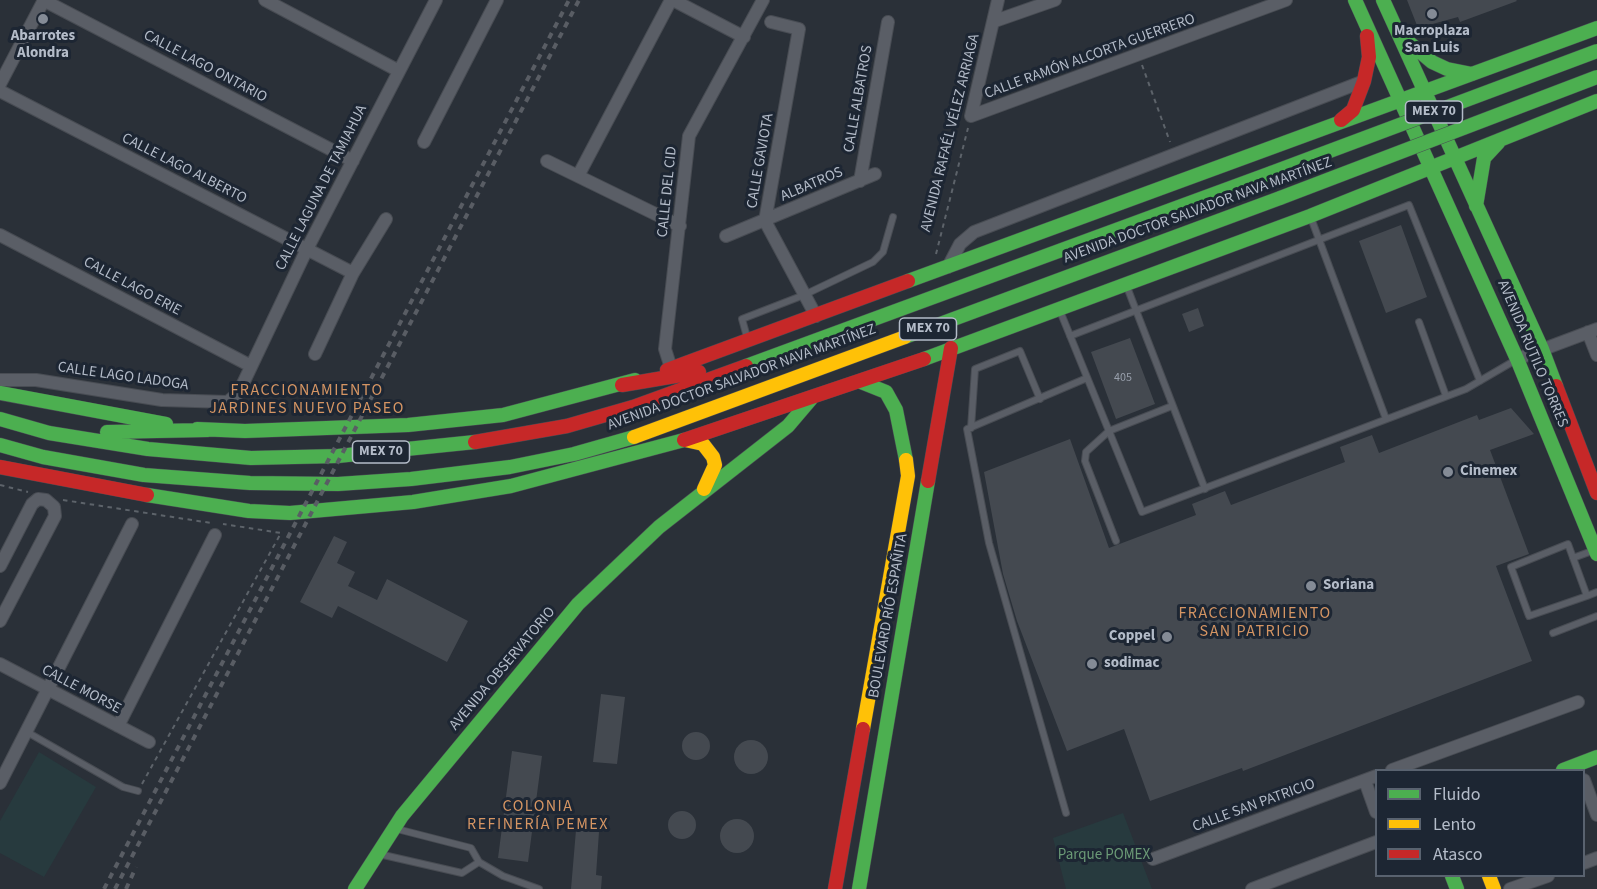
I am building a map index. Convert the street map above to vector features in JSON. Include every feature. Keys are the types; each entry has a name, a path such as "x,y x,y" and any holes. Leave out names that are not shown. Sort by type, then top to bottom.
{"main road":[{"name":"AVENIDA RUTILO TORRES","path":"1355,0 1433,168 1517,359 1596,552"},
{"name":"AVENIDA RUTILO TORRES","path":"1383,0 1542,349 1597,493"},
{"path":"1338,124 1353,110 1364,81 1369,57 1366,26"},
{"path":"622,385 816,316 1597,28"},
{"path":"1401,36 1432,62 1447,69 1478,72"},
{"name":"AVENIDA DOCTOR SALVADOR NAVA MARTÍNEZ","path":"0,419 49,433 148,449 250,458 338,456 408,450 505,438 567,426 633,407 754,363 1597,51"},
{"path":"1478,72 1471,102 1477,119 1483,129 1508,136"},
{"name":"AVENIDA DOCTOR SALVADOR NAVA MARTÍNEZ","path":"0,445 43,457 144,475 250,483 349,483 411,479 510,466 574,454 642,435 1280,198 1597,77"},
{"path":"0,467 140,495 249,511 290,513 424,501 511,486 685,440 861,382 1310,216 1597,101"},
{"path":"1476,206 1484,158 1508,136"},
{"name":"BOULEVARD RÍO ESPAÑITA","path":"859,889 951,348"},
{"path":"49,433 208,430 245,432 386,426 503,415 622,385 754,363"},
{"name":"BOULEVARD RÍO ESPAÑITA","path":"835,889 908,476 903,436 896,410 886,392 861,382"},
{"path":"0,393 104,414 208,430"},
{"name":"AVENIDA OBSERVATORIO","path":"355,889 375,853 394,828 578,604 659,526 788,426 812,398"},
{"name":"AVENIDA OBSERVATORIO","path":"685,440 703,444 713,457 715,465 703,493"},
{"path":"510,466 601,463"},
{"path":"1579,768 1597,757"}],"street":[{"path":"0,84 44,0"},
{"name":"CALLE LAGO ONTARIO","path":"44,0 353,161"},
{"path":"265,0 399,71"},
{"name":"CALLE LAGUNA DE TAMIAHUA","path":"239,392 307,249 436,0"},
{"path":"424,142 497,0"},
{"path":"578,176 672,0 744,37"},
{"name":"CALLE DEL CID","path":"671,368 665,349 689,136 763,0"},
{"name":"AVENIDA RAFAÉL VÉLEZ ARRIAGA","path":"971,116 995,21 998,0"},
{"path":"995,21 1055,0"},
{"name":"CALLE RAMÓN ALCORTA GUERRERO","path":"971,116 1138,55 1257,5 1286,0"},
{"name":"CALLE GAVIOTA","path":"771,22 799,29 765,221 816,316"},
{"name":"CALLE ALBATROS","path":"860,181 888,22"},
{"path":"948,267 960,244 974,232 1364,81"},
{"name":"CALLE LAGO ALBERTO","path":"0,91 353,273"},
{"path":"547,161 680,226"},
{"name":"ALBATROS","path":"726,236 875,174"},
{"path":"315,354 353,273 386,219"},
{"name":"CALLE LAGO ERIE","path":"0,235 251,366"},
{"path":"1517,359 1593,330 1597,355"},
{"name":"CALLE LAGO LADOGA","path":"0,380 36,380 172,401 228,402 239,392"},
{"path":"0,566 32,504 38,499 46,500 54,507 55,516 0,621"},
{"path":"0,783 132,524"},
{"path":"118,726 215,535"},
{"name":"CALLE MORSE","path":"0,664 149,742"},
{"path":"1397,769 1578,702"},
{"name":"CALLE SAN PATRICIO","path":"1153,859 1371,779 1375,801"},
{"path":"1585,783 1597,815"},
{"path":"1256,888 1375,843"},
{"path":"1510,889 1545,877"}],"lane":[{"path":"1070,336 1409,205 1480,381"},
{"path":"1310,216 1386,419"},
{"path":"747,341 742,319 804,295 873,262 883,252 893,217"},
{"path":"1126,284 1204,489"},
{"path":"1059,308 1142,512 1446,396 1480,381 1517,359"},
{"path":"1419,322 1446,396"},
{"path":"971,428 975,369 1020,351 1040,399"},
{"path":"1066,813 989,543 967,429 1088,378"},
{"path":"1116,541 1086,461 1086,452 1109,431 1172,406"},
{"path":"1587,596 1568,544 1510,567 1529,616 1587,596 1597,592"},
{"path":"1573,558 1596,552"},
{"path":"1553,633 1597,616"},
{"path":"27,732 123,787 138,791"},
{"path":"394,828 471,848 479,862 503,876 539,889"},
{"path":"375,853 462,873 479,862"}],"path":[{"path":"1138,55 1175,156"},
{"name":"AVENIDA RAFAÉL VÉLEZ ARRIAGA","path":"930,274 971,116"}],"green space":[{"path":"39,752 96,787 44,877 0,853 0,821"},
{"name":"Parque POMEX","path":"1123,813 1152,889 1066,889 1053,838"}],"building":[{"name":"Macroplaza San Luis","path":"1407,0 1517,1 1460,22 1458,17 1418,28"},
{"path":"1401,225 1427,297 1386,313 1359,241"},
{"path":"1198,308 1204,326 1189,332 1182,314"},
{"path":"1130,338 1155,404 1116,419 1091,352"},
{"path":"1511,408 1534,434 1490,450 1529,554 1496,566 1532,661 1243,771 1242,768 1150,801 1124,729 1067,751 1017,621 1003,574 984,472 1070,439 1109,548 1196,515 1192,504 1225,491 1231,505 1345,462 1340,447 1372,435 1379,453 1477,415 1479,420"},
{"path":"334,536 347,542 337,563 355,572 348,586 377,600 387,579 468,621 447,662 338,606 332,618 300,602"},
{"path":"601,694 625,697 617,764 593,762"},
{"path":"696,732 706,736 710,746 706,756 696,760 686,756 682,746 686,736"},
{"path":"751,740 763,745 768,757 763,769 751,774 739,769 734,757 739,745"},
{"path":"512,751 542,756 528,862 498,858"},
{"path":"682,811 692,815 696,825 692,835 682,839 672,835 668,825 672,815"},
{"path":"737,819 749,824 754,836 749,848 737,853 725,848 720,836 725,824"},
{"path":"576,830 599,832 596,875 602,876 601,889 571,889"}],"railway":[{"path":"104,889 569,0"},
{"path":"115,889 579,0"},
{"path":"126,889 136,867"}],"traffic: fast":[{"path":"1355,0 1517,359 1597,554"},
{"path":"1383,0 1542,349 1556,386"},
{"path":"908,281 1597,28"},
{"path":"1405,39 1432,62 1447,69 1472,74"},
{"path":"1271,173 1597,51"},
{"path":"1280,198 1597,77"},
{"path":"924,359 1310,216 1597,101"},
{"path":"1476,206 1484,158 1498,143"},
{"path":"746,366 1271,173"},
{"path":"905,337 1280,198"},
{"path":"197,429 245,431 408,425 503,415 635,380"},
{"path":"861,382 886,392 896,410 906,460"},
{"path":"0,393 166,424"},
{"path":"355,889 402,816 578,604 659,527 788,426 811,399"},
{"path":"0,419 49,433 148,449 251,458 338,456 475,442"},
{"path":"107,432 208,430"},
{"path":"0,445 43,457 144,475 250,483 338,484 411,479 510,467 574,454 634,437"},
{"path":"147,495 249,511 290,513 413,502 511,486 684,440"},
{"path":"859,889 928,481"},
{"path":"1566,769 1597,757"},
{"path":"1452,877 1457,889"}],"traffic: slow":[{"path":"634,437 905,337"},
{"path":"685,440 703,444 713,457 715,465 704,489"},
{"path":"863,729 908,476 906,460"},
{"path":"1489,877 1494,889"}],"traffic: jam":[{"path":"1341,120 1353,110 1364,81 1369,57 1367,36"},
{"path":"667,370 908,281"},
{"path":"928,481 951,348"},
{"path":"684,440 924,359"},
{"path":"475,442 567,426 633,407 746,366"},
{"path":"622,385 699,372"},
{"path":"1556,386 1597,493"},
{"path":"0,467 147,495"},
{"path":"835,889 863,729"}],"place":[{"name":"Macroplaza San Luis","path":"1432,14"},
{"name":"Abarrotes Alondra","path":"43,19"},
{"name":"Cinemex","path":"1448,472"},
{"name":"Soriana","path":"1311,586"},
{"name":"Coppel","path":"1167,637"},
{"name":"sodimac","path":"1092,664"}],"district":[{"name":"FRACCIONAMIENTO JARDINES NUEVO PASEO","path":"307,400"},
{"name":"FRACCIONAMIENTO SAN PATRICIO","path":"1255,623"},
{"name":"COLONIA REFINERÍA PEMEX","path":"538,816"}]}
